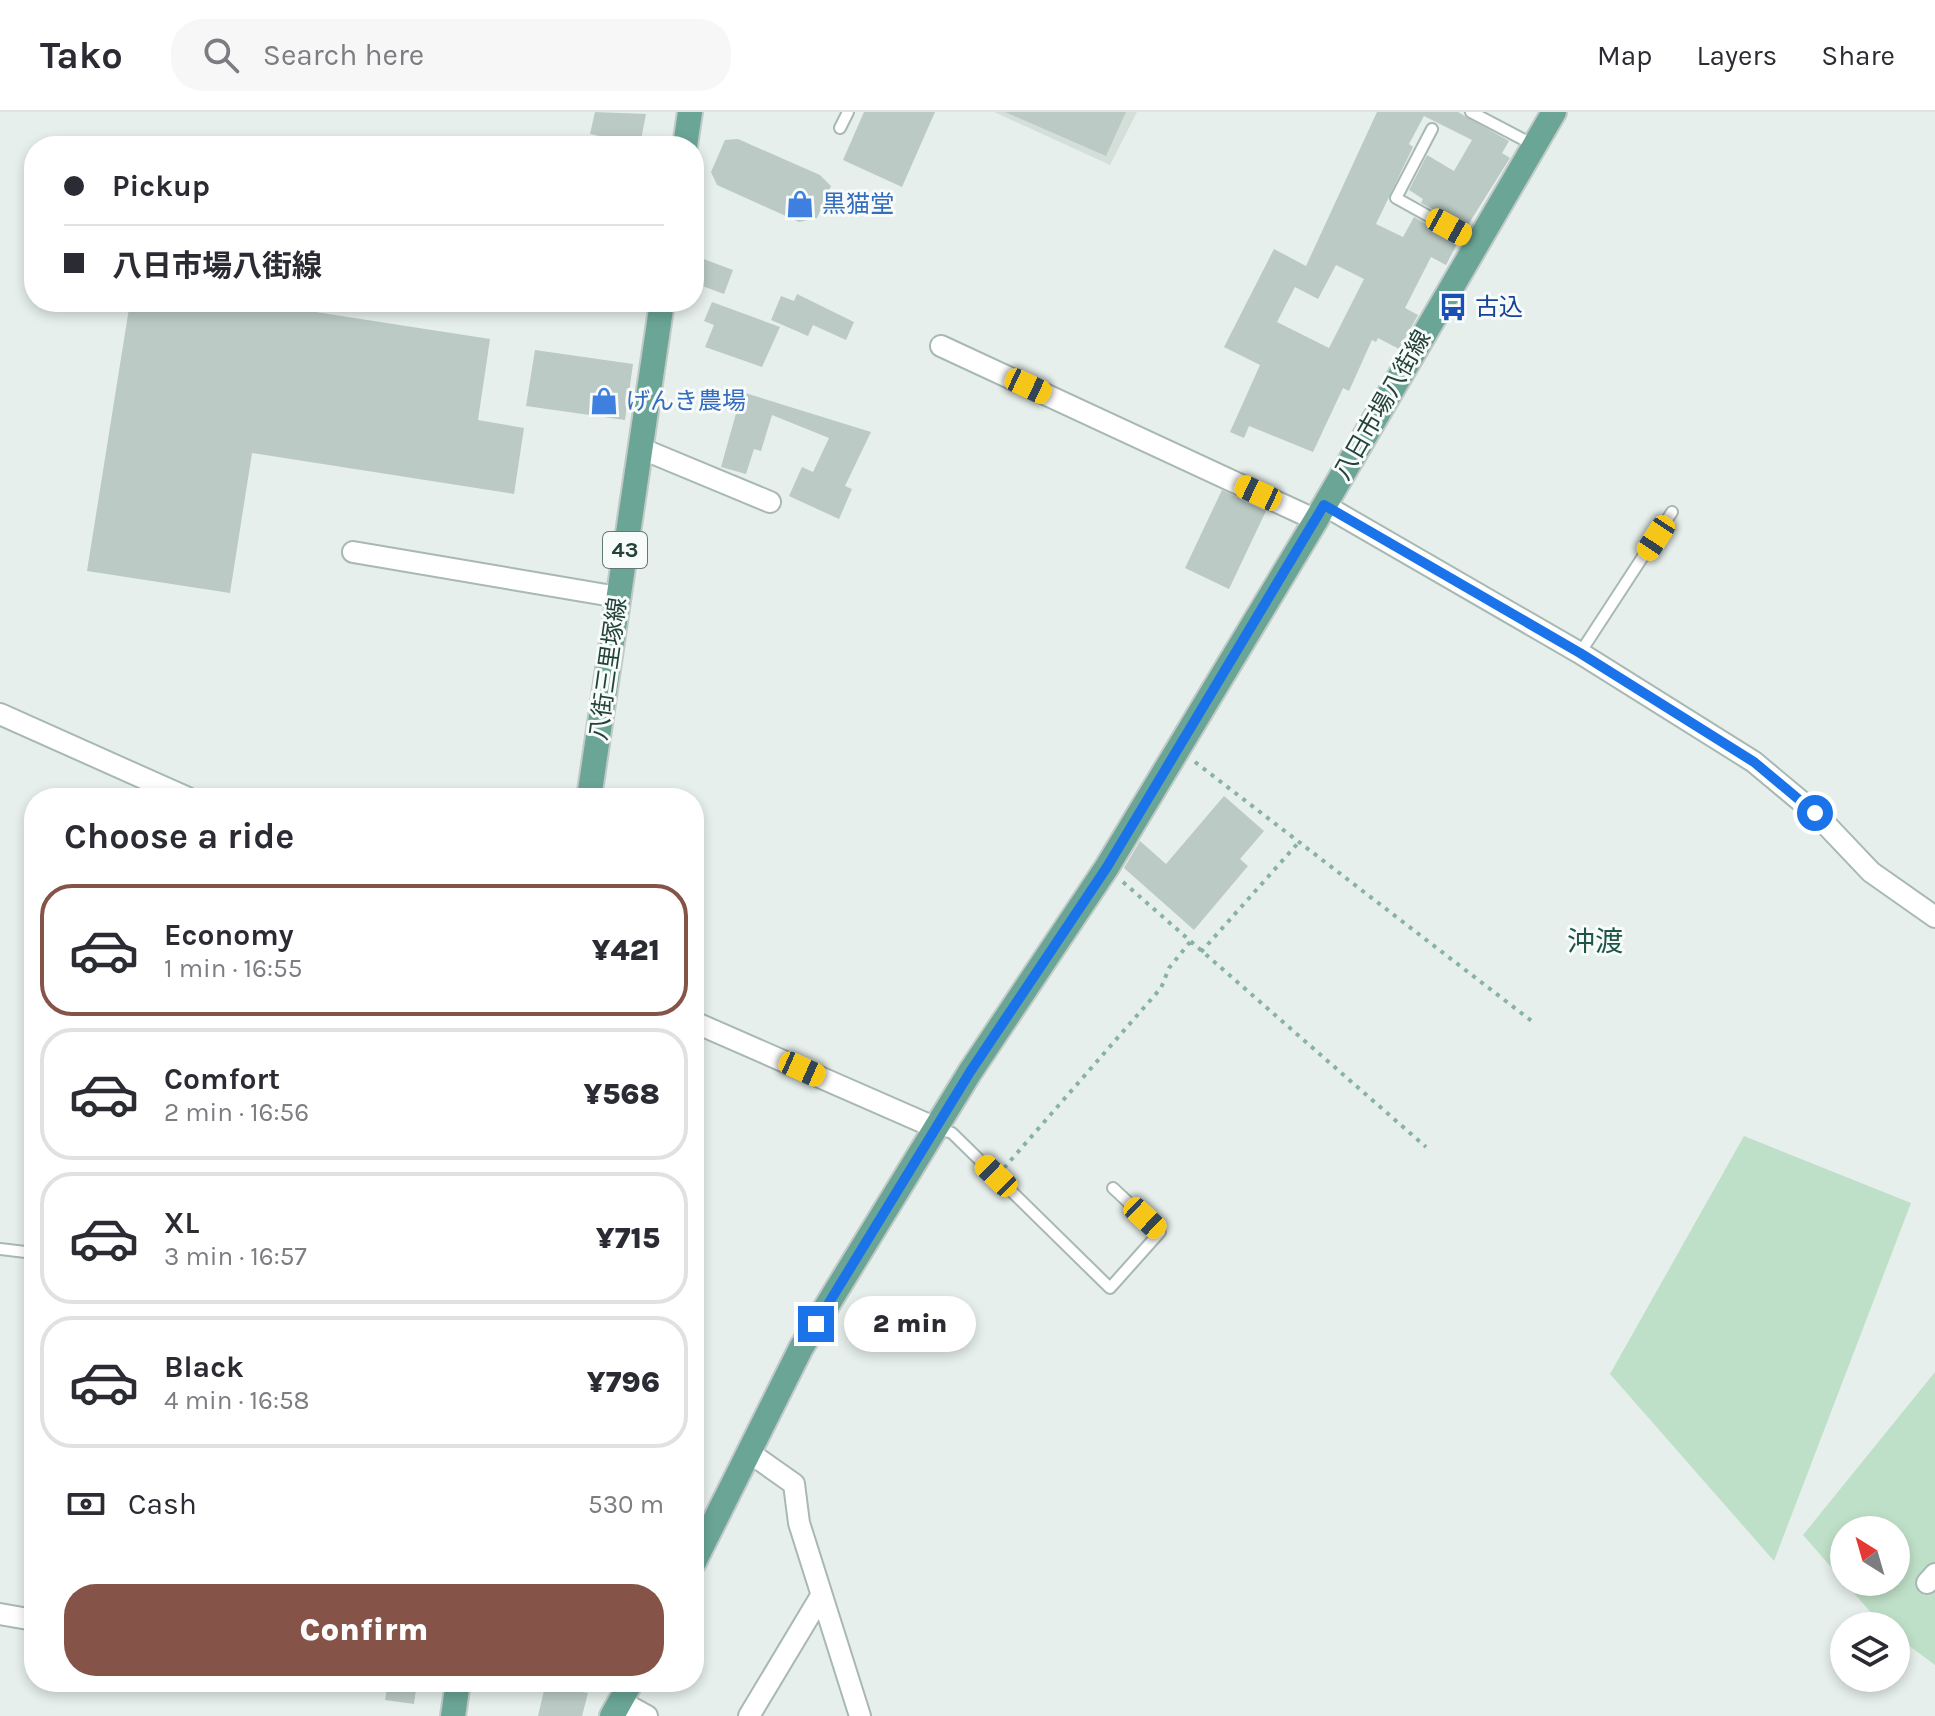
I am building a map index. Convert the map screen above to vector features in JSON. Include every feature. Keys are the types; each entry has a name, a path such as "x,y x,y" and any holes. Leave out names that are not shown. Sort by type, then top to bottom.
{"main road":[{"path":"686,136 690,112"},
{"name":"八日市場八街線","path":"704,1543 801,1348 936,1128 1107,867 1320,513 1475,242 1554,112"},
{"name":"八街三里塚線","path":"590,788 660,312"},
{"path":"453,1716 457,1692"}],"street":[{"path":"941,346 1320,513 1580,653 1754,762 1815,813 1871,872 1935,917"},
{"path":"640,448 770,502"},
{"path":"353,552 618,597"},
{"path":"0,714 166,788"},
{"path":"704,1026 936,1128"},
{"path":"750,1453 794,1484 799,1523 860,1716"},
{"path":"749,1716 821,1596"},
{"path":"0,1614 24,1618"},
{"path":"621,1700 647,1716"}],"lane":[{"path":"840,128 848,112"},
{"path":"1471,112 1534,145"},
{"path":"1432,129 1396,198 1475,242"},
{"path":"1580,653 1672,512"},
{"path":"936,1128 952,1133 1110,1288 1160,1232 1113,1188"},
{"path":"0,1249 24,1252"}],"path":[{"path":"1177,749 1533,1022"},
{"path":"1201,952 1299,842"},
{"path":"1107,867 1426,1147"},
{"path":"996,1176 1161,988 1169,968 1190,942"}],"shaded area":[{"path":"994,112 1137,112 1110,165"}],"green space":[{"path":"1744,1136 1911,1203 1774,1561 1610,1374"},
{"path":"1935,1372 1935,1665 1910,1646 1910,1612 1870,1612 1856,1596 1910,1596 1910,1516 1830,1516 1830,1566 1803,1535"}],"building":[{"path":"595,112 646,114 642,136 590,134"},
{"path":"864,112 935,112 902,187 843,160"},
{"path":"1005,112 1126,112 1106,156"},
{"path":"1377,112 1458,112 1509,141 1502,153 1510,158 1466,228 1421,203 1423,199 1409,190 1427,155 1454,171 1472,140 1424,116 1409,144 1413,147 1376,224 1403,237 1414,217 1458,242 1446,265 1431,257 1405,308 1418,315 1399,349 1378,338 1376,342 1372,340 1349,391 1343,388 1313,452 1249,426 1244,438 1230,432 1260,365 1224,347 1274,249 1306,266","holes":["1336,265 1364,279 1329,348 1277,322 1295,287 1318,299"]},
{"path":"738,139 820,175 831,186 817,218 799,222 717,185 711,172 725,140"},
{"path":"704,259 733,270 724,294 704,287"},
{"path":"797,294 854,322 846,340 813,325 808,336 771,320 781,296 794,301"},
{"path":"712,302 780,327 762,367 705,347 714,325 704,321"},
{"path":"128,312 315,312 490,339 478,420 524,428 514,494 252,453 230,593 87,571"},
{"path":"535,350 633,364 625,420 526,406"},
{"path":"742,392 871,432 845,486 852,489 839,519 789,496 802,467 813,472 829,438 772,415 761,451 754,449 746,474 721,467"},
{"path":"1222,490 1266,511 1229,589 1185,568"},
{"path":"1224,796 1264,831 1240,859 1248,866 1194,930 1124,868 1140,841 1166,864"},
{"path":"386,1692 416,1692 414,1704 385,1700"},
{"path":"544,1692 588,1693 582,1716 538,1716"}],"place":[{"name":"黒猫堂","path":"800,204"},
{"name":"古込","path":"1453,307"},
{"name":"げんき農場","path":"604,401"}],"district":[{"name":"沖渡","path":"1595,941"}],"route":[{"path":"816,1324 970,1072 1107,867 1324,505 1580,653 1754,762 1815,813"}]}
